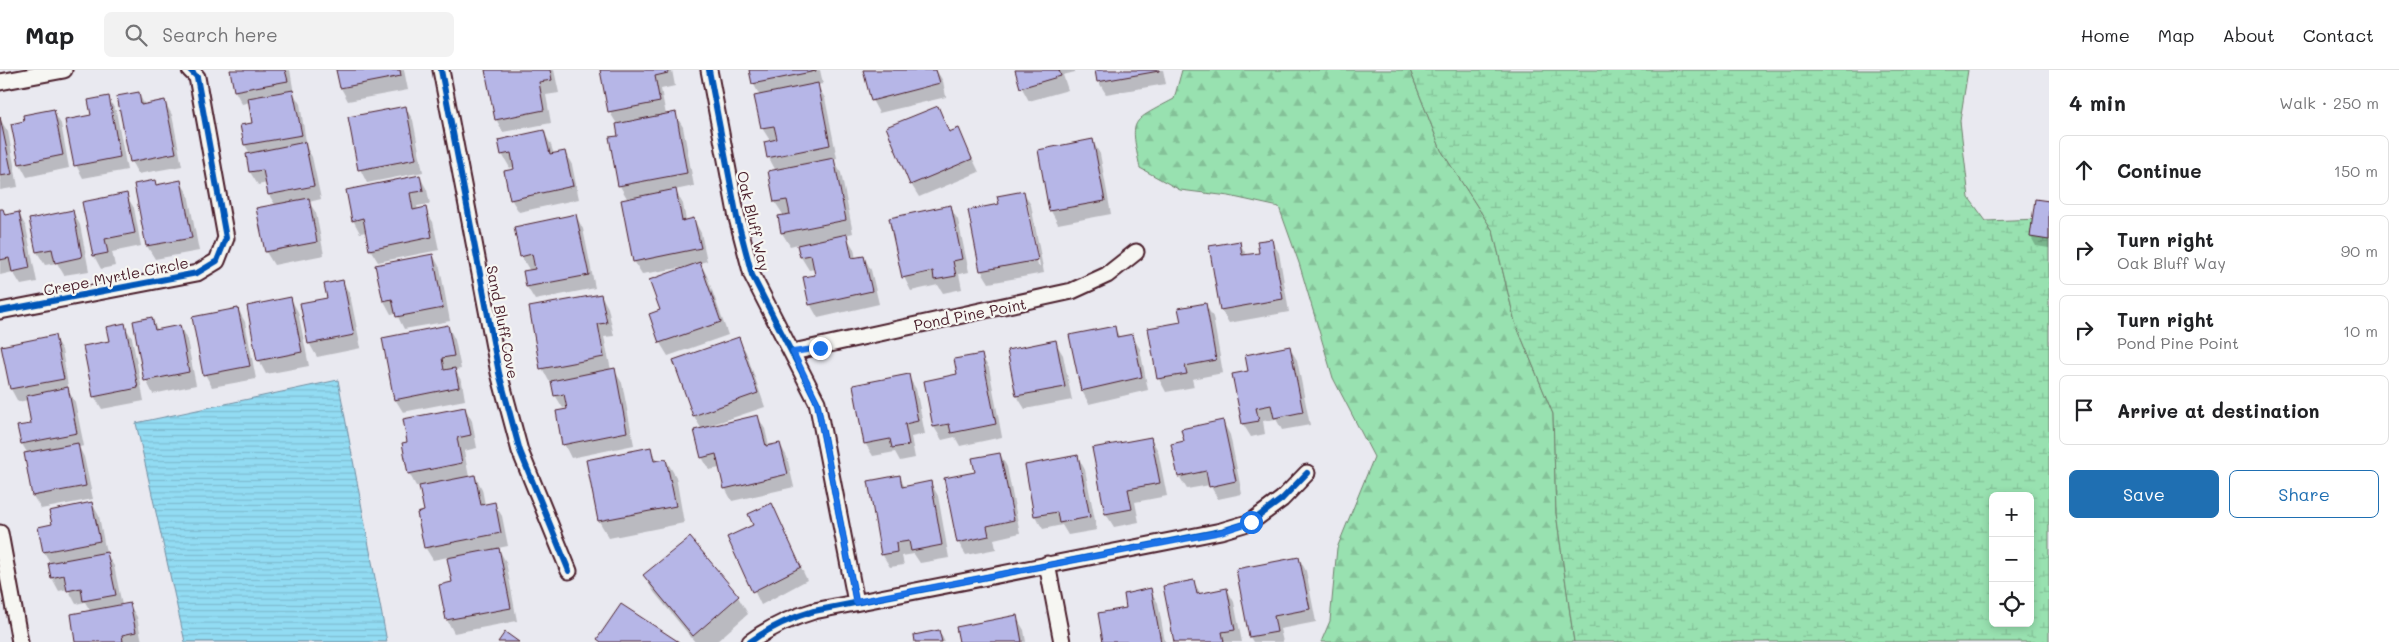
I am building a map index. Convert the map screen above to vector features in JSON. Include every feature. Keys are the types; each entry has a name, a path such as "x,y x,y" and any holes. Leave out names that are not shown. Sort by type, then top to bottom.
{"street":[{"path":"0,82 64,70"},
{"name":"Crepe Myrtle Circle","path":"0,311 197,273 217,261 226,238 196,77 190,70"},
{"name":"Sand Bluff Cove","path":"442,70 499,373 520,451 568,571"},
{"name":"Oak Bluff Way","path":"709,70 737,218 752,275 817,402 856,602"},
{"name":"Pond Pine Point","path":"793,352 1072,291 1107,275 1136,252"},
{"path":"750,642 765,630 792,617 856,602 1221,532 1251,522 1282,499 1307,473"},
{"path":"0,533 20,642"},
{"path":"1047,564 1062,642"}],"green space":[{"path":"1182,70 1410,70 1441,150 1493,231 1515,322 1553,414 1556,513 1574,642 1321,642 1330,621 1337,548 1374,457 1333,378 1299,263 1279,207 1229,196 1180,190 1140,168 1134,131 1136,124 1148,113 1174,99"},
{"path":"1410,70 1968,70 1960,121 1969,198 1986,221 2039,219 2049,212 2049,642 1574,642 1556,513 1553,414 1515,322 1493,231 1441,150"}],"water":[{"path":"338,380 387,642 185,642 136,423"}],"building":[{"path":"230,70 285,70 288,81 234,91"},
{"path":"336,70 400,70 401,76 340,88"},
{"path":"485,70 550,70 552,80 539,82 544,110 495,120"},
{"path":"600,70 667,70 668,73 655,76 660,102 608,112"},
{"path":"749,70 816,70 816,71 752,84"},
{"path":"863,70 936,70 940,83 871,101"},
{"path":"1015,70 1059,70 1061,76 1020,88"},
{"path":"1095,70 1159,70 1159,71 1097,82"},
{"path":"818,83 830,145 767,158 764,142 777,139 774,126 761,128 754,96"},
{"path":"293,90 302,135 244,145 240,125 252,123 248,98"},
{"path":"139,92 141,105 165,100 176,153 130,162 117,96"},
{"path":"109,96 120,157 74,166 65,120 91,115 88,100"},
{"path":"406,106 416,159 358,170 348,117"},
{"path":"938,106 949,132 959,128 972,159 910,185 886,127"},
{"path":"54,109 63,155 19,164 11,124 24,121 23,115"},
{"path":"676,112 687,173 618,186 609,137 618,136 616,124"},
{"path":"0,117 12,174 0,176"},
{"path":"544,130 550,154 565,151 573,186 510,200 504,171 514,169 511,153 501,155 498,140"},
{"path":"1093,139 1105,201 1049,211 1038,150"},
{"path":"305,142 314,186 268,195 263,170 249,172 246,154"},
{"path":"834,158 846,220 781,233 778,216 790,214 787,200 774,202 768,171"},
{"path":"420,175 423,191 410,193 413,210 426,207 432,237 369,250 363,218 352,221 346,190"},
{"path":"155,180 156,185 181,180 192,238 146,246 134,184"},
{"path":"676,189 682,221 694,218 701,248 633,262 621,200"},
{"path":"1024,191 1038,260 980,271 968,210 999,204 997,196"},
{"path":"127,193 135,233 105,239 108,253 93,256 82,202"},
{"path":"309,198 317,242 265,252 256,208"},
{"path":"2035,199 2049,201 2049,240 2030,237"},
{"path":"951,205 962,259 953,261 956,276 934,280 933,271 902,278 889,218"},
{"path":"0,209 3,209 5,215 19,212 30,268 12,272 9,258 0,260"},
{"path":"73,210 82,257 55,263 52,249 36,252 29,219"},
{"path":"576,214 589,275 526,287 523,271 535,269 532,254 520,257 514,227"},
{"path":"847,234 852,258 864,256 872,291 809,305 803,277 815,275 811,255 800,257 797,245"},
{"path":"1272,239 1283,299 1220,310 1209,246 1240,241 1242,255 1259,253 1257,241"},
{"path":"433,254 443,308 396,317 392,299 383,301 375,265"},
{"path":"700,262 721,322 659,343 649,314 660,310 649,280"},
{"path":"343,280 354,335 308,344 300,303 327,298 324,284"},
{"path":"601,294 607,323 598,324 604,357 540,369 529,307"},
{"path":"291,297 302,352 257,361 247,306"},
{"path":"1206,303 1216,360 1185,366 1187,374 1157,379 1148,328 1181,322 1178,308"},
{"path":"238,308 250,366 203,375 192,317"},
{"path":"152,317 155,330 180,325 189,372 144,381 133,321"},
{"path":"125,323 138,388 93,397 83,346 109,341 106,327"},
{"path":"448,325 454,356 442,358 444,370 455,368 459,387 394,400 382,338"},
{"path":"1115,326 1117,337 1133,334 1142,377 1081,391 1069,335"},
{"path":"55,335 64,379 10,389 1,346"},
{"path":"739,337 758,393 693,416 673,360"},
{"path":"1056,340 1065,387 1016,396 1007,350"},
{"path":"1290,346 1303,412 1274,418 1271,405 1256,408 1259,421 1242,424 1232,374 1248,371 1245,355"},
{"path":"982,354 996,424 951,433 949,424 933,427 924,381 957,374 954,359"},
{"path":"615,368 627,432 562,445 556,411 567,409 564,394 554,396 551,381"},
{"path":"909,374 918,421 905,424 909,445 892,448 890,439 864,444 853,385"},
{"path":"68,387 77,433 21,444 17,426 31,424 26,396"},
{"path":"465,407 471,435 457,438 462,463 408,474 402,443 407,442 403,419"},
{"path":"758,415 766,446 780,443 788,474 724,489 716,454 701,458 694,430"},
{"path":"1223,420 1236,481 1209,487 1206,471 1178,477 1171,444 1184,441 1181,429"},
{"path":"1151,437 1160,483 1128,489 1132,509 1105,514 1092,448"},
{"path":"78,443 86,486 32,496 24,453"},
{"path":"651,447 654,461 666,459 676,506 598,521 586,460"},
{"path":"1000,453 1014,520 987,526 989,536 957,543 944,478 975,472 972,458"},
{"path":"1078,455 1090,517 1059,523 1057,512 1034,516 1025,465"},
{"path":"475,475 481,505 495,502 501,533 424,548 417,513 424,511 419,486"},
{"path":"900,475 902,487 931,481 942,545 911,551 909,541 896,543 897,552 881,555 868,481"},
{"path":"92,502 100,541 43,552 38,527 52,524 49,511"},
{"path":"772,503 801,567 752,592 727,537 753,525 748,514"},
{"path":"690,537 739,596 693,636 643,575"},
{"path":"499,548 511,608 446,620 439,585 452,582 447,558"},
{"path":"107,552 116,595 83,601 81,588 67,591 64,575 51,578 48,563"},
{"path":"1299,557 1310,609 1274,616 1277,632 1249,637 1236,569"},
{"path":"1194,580 1197,594 1227,588 1235,630 1222,632 1224,642 1174,642 1163,586"},
{"path":"1151,588 1161,642 1103,642 1098,613 1126,608 1124,594"},
{"path":"130,603 136,632 122,635 123,642 75,642 71,614"},
{"path":"621,604 679,642 601,642 597,639"},
{"path":"1017,615 1022,642 959,642 956,627"},
{"path":"939,630 942,642 915,642 914,635"},
{"path":"505,632 519,642 498,642"}],"cycle path":[{"path":"0,311 197,273 217,261 226,238 197,77 190,70"},
{"path":"441,70 499,373 520,451 569,571"},
{"path":"709,70 737,218 752,275 817,402 856,602"},
{"path":"750,642 780,624 814,611 1221,531 1251,522 1282,499 1307,473"}],"route":[{"path":"820,348 793,352 817,402 856,602 1221,532 1251,522"}]}
